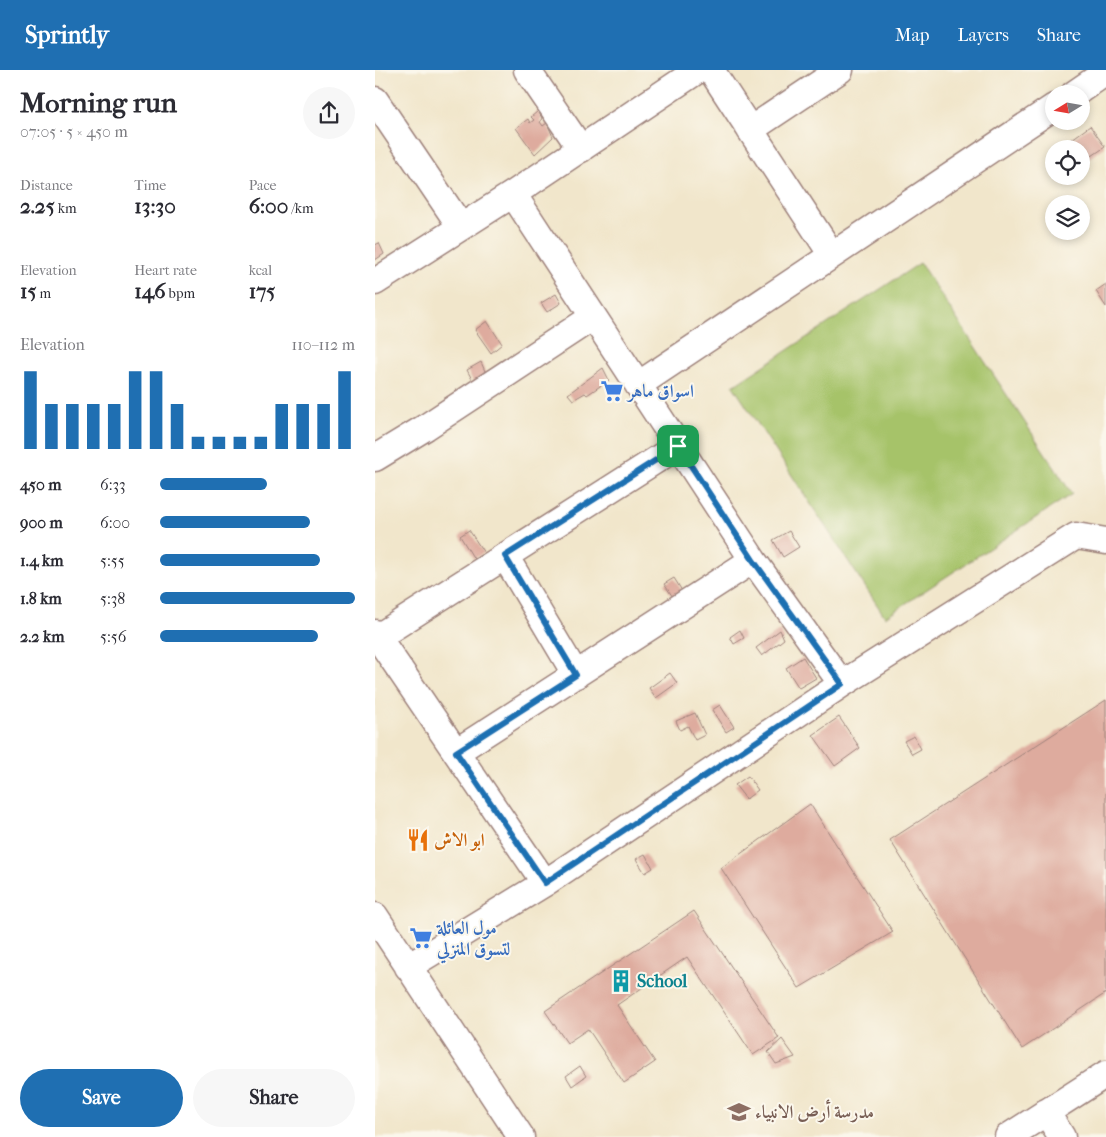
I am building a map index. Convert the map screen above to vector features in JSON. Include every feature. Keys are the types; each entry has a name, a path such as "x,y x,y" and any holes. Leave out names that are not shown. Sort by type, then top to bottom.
{"street":[{"path":"527,70 581,148"},
{"path":"375,282 513,194 698,70"},
{"path":"711,70 832,256"},
{"path":"750,130 841,70"},
{"path":"1087,85 1106,72"},
{"path":"375,100 461,227"},
{"path":"638,385 1045,113"},
{"path":"513,194 753,560 842,684"},
{"path":"375,458 427,427 593,317"},
{"path":"545,883 376,635 678,446"},
{"path":"409,966 545,883 842,684 1075,536 1106,541"},
{"path":"505,556 576,675"},
{"path":"456,752 753,560"},
{"path":"375,916 521,1137"},
{"path":"1008,1137 1106,1074"},
{"path":"1045,1112 1063,1137"}],"green space":[{"path":"920,263 1072,494 885,617 733,386"}],"building":[{"path":"538,111 542,118 540,122 543,126 547,123 553,137 535,154 516,128 528,119 530,123 534,120 531,117"},
{"path":"1090,126 1105,147 1090,157 1090,140 1072,139 1084,130 1090,130"},
{"path":"379,243 384,254 375,260 375,245"},
{"path":"1106,284 1106,307 1096,291"},
{"path":"556,294 561,303 547,312 541,303"},
{"path":"487,321 502,344 491,353 475,330"},
{"path":"481,362 488,378 475,385 467,370"},
{"path":"603,368 609,380 587,395 585,393 573,400 568,394"},
{"path":"469,530 484,553 474,559 460,536"},
{"path":"789,531 799,547 783,557 773,540"},
{"path":"674,578 684,594 675,600 664,584"},
{"path":"740,630 744,638 734,644 730,637"},
{"path":"780,630 784,639 762,656 756,648"},
{"path":"803,657 816,678 799,688 786,668"},
{"path":"670,673 677,683 656,698 649,688"},
{"path":"1106,700 1106,993 1022,1049 890,840"},
{"path":"720,705 734,727 726,732 712,710"},
{"path":"695,713 705,735 695,740 688,726 680,730 676,721"},
{"path":"839,717 860,748 835,766 813,735"},
{"path":"914,736 921,749 912,754 904,741"},
{"path":"748,776 758,790 746,799 735,785"},
{"path":"810,804 893,932 799,988 721,868"},
{"path":"645,854 653,868 645,873 636,859"},
{"name":"School","path":"694,911 779,1038 753,1055 687,957 617,1005 655,1062 624,1083 588,1029 567,1043 545,1011"},
{"path":"782,1039 795,1057 776,1064 768,1052"},
{"path":"580,1066 586,1076 572,1086 566,1076"}],"place":[{"name":"اسواق ماهر","path":"612,391"},
{"name":"ابو الاش","path":"418,840"},
{"name":"مول العائلة لتسوق المنزلي","path":"421,938"},
{"name":"School","path":"621,981"},
{"name":"مدرسة أرض الانبياء","path":"739,1112"}],"route":[{"path":"678,446 753,560 842,684 545,883 456,752 576,675 505,556 678,446"}]}
